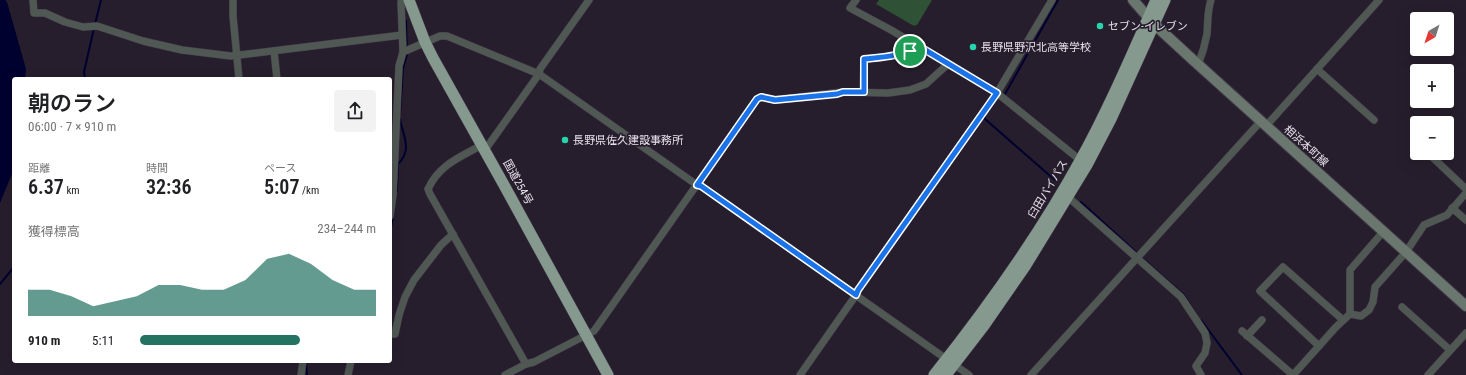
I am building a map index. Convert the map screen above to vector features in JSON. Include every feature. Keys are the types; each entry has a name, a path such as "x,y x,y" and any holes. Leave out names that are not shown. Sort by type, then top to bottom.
{"highway":[{"name":"国道254号","path":"409,0 425,42 608,375"},
{"name":"臼田バイパス","path":"934,375 950,362 983,328 1026,265 1087,165 1111,119 1151,20 1156,0"},
{"name":"臼田バイパス","path":"946,375 950,362 975,322 1019,260 1080,160 1104,116 1151,20 1165,0"}],"main road":[{"name":"相浜本町線","path":"1133,0 1151,20 1198,65 1466,306"}],"street":[{"path":"33,0 34,13 45,13 82,27 94,27 182,50 231,56 402,34"},
{"path":"233,0 233,16 238,55 239,77"},
{"path":"392,202 399,66 403,52 402,0"},
{"path":"526,364 428,189 444,167 483,147 539,74 540,69 589,0"},
{"path":"856,0 850,8 917,45 997,93 1080,160"},
{"path":"800,375 997,93 1052,0"},
{"path":"1198,65 1204,50 1210,0"},
{"path":"1031,375 1137,258 1317,69 1379,0"},
{"path":"403,52 440,36 447,36 539,74 969,375"},
{"path":"864,92 864,59 899,54 910,51 917,45"},
{"path":"274,51 277,77"},
{"path":"505,375 526,364 534,362 594,330 757,99 761,97 775,100 837,94 843,92 888,93 910,90 926,84 948,64"},
{"path":"1317,69 1374,120"},
{"path":"1435,160 1466,189"},
{"path":"1350,314 1361,316 1369,310 1375,288 1406,252 1424,225 1447,215 1466,193"},
{"path":"1068,197 1181,297 1205,333 1207,343 1205,353 1196,366 1201,375"},
{"path":"1452,208 1466,220"},
{"path":"1262,320 1245,334 1293,375 1350,314 1350,270 1383,232"},
{"path":"392,334 395,334 405,297 414,280 441,245 453,234"},
{"path":"1319,346 1260,291 1283,267 1343,320"},
{"path":"1402,307 1406,315 1450,350"},
{"path":"1428,375 1466,333"},
{"path":"301,375 303,363"},
{"path":"348,375 351,363"}],"green space":[{"path":"879,0 932,0 917,25 914,26 876,4"}],"water":[{"path":"0,0 5,0 7,2 26,69 25,77 12,77 12,174 0,203"}],"waterway":[{"path":"95,24 101,0"},
{"path":"1005,94 1058,0"},
{"path":"400,115 403,68 407,55 406,21"},
{"path":"85,77 84,72 94,28"},
{"path":"985,114 985,119 1056,181"},
{"path":"397,191 398,164 403,158 406,148 405,137 400,119"},
{"path":"1081,202 1138,254"},
{"path":"392,222 393,217"},
{"path":"1141,257 1184,295 1198,317"},
{"path":"0,284 12,269"},
{"path":"1201,320 1242,375"},
{"path":"306,363 307,375"}],"place":[{"name":"セブン-イレブン","path":"1100,26"},
{"name":"長野県野沢北高等学校","path":"973,47"},
{"name":"長野県佐久建設事務所","path":"565,140"}],"route":[{"path":"917,45 997,93 858,290 856,295 701,186 697,185 757,99 761,97 775,100 837,94 843,92 864,92 864,59 910,51 917,45"}]}
